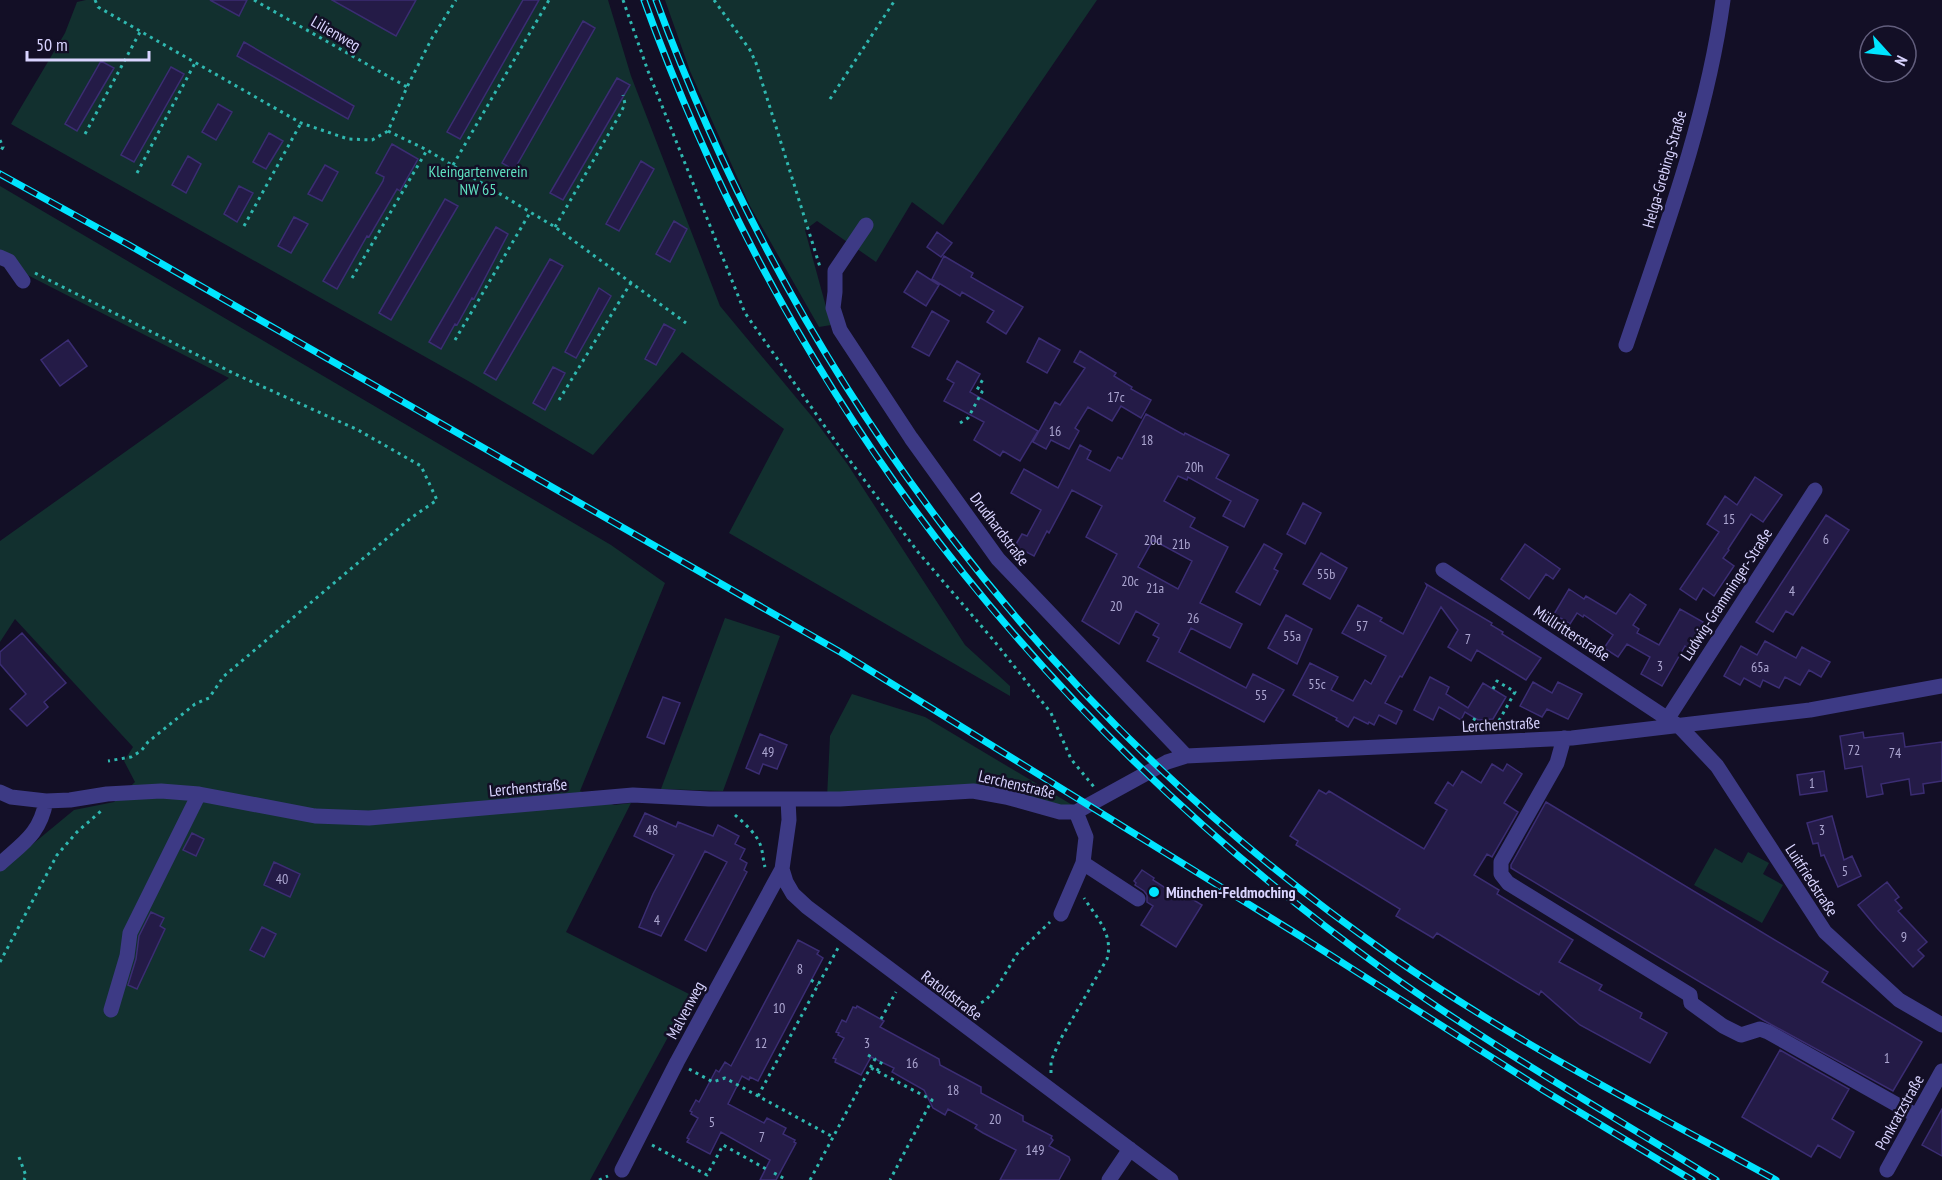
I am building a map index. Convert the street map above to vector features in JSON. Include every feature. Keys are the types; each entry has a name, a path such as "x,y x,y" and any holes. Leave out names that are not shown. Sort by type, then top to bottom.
{"street":[{"name":"Helga-Grebing-Straße","path":"1626,345 1689,159 1720,24 1723,0"},
{"name":"Drudhardstraße","path":"866,225 834,271 833,308 840,330 911,438 998,560 1186,756"},
{"path":"5,259 23,281"},
{"name":"Ludwig-Gramminger-Straße","path":"1674,722 1815,490"},
{"name":"Müllritterstraße","path":"1443,570 1674,722"},
{"name":"Lerchenstraße","path":"0,792 11,797 46,801 161,791 199,794 315,816 369,819 633,795 709,799 840,799 973,791 1006,796 1060,813 1076,812 1167,762 1186,756 1564,738 1674,722 1810,711 1942,686"},
{"name":"Luitfriedstraße","path":"1674,722 1716,766 1825,932 1899,1000 1942,1025"},
{"path":"1564,738 1557,763 1501,862 1501,874 1508,883 1690,996 1691,1003 1724,1026 1741,1035 1760,1029 1768,1032 1917,1116"},
{"path":"111,1010 127,956 130,933 185,834 199,794"},
{"path":"782,869 789,820 788,799"},
{"path":"0,864 34,833 42,819 46,801"},
{"path":"1061,914 1083,863 1086,837 1076,812"},
{"path":"1083,863 1138,899"},
{"name":"Malvenweg","path":"622,1170 782,869"},
{"name":"Ratoldstraße","path":"782,869 793,894 807,908 1171,1180"},
{"name":"Ponkratzstraße","path":"1887,1170 1942,1071"},
{"path":"1109,1180 1130,1149"}],"path":[{"path":"95,0 98,7 301,123 348,139 372,140 388,130 432,38 456,0"},
{"name":"Lilienweg","path":"254,0 407,87"},
{"path":"453,165 549,0"},
{"path":"623,0 648,71 745,313 918,552 995,642 1051,713 1071,759 1104,797"},
{"path":"714,0 750,50 756,63 821,271"},
{"path":"830,99 895,0"},
{"path":"85,134 141,32"},
{"path":"137,172 196,61"},
{"path":"555,227 620,114 625,104 623,95"},
{"path":"244,226 301,123"},
{"path":"388,130 427,150 531,211 632,281 686,323"},
{"path":"0,140 3,147 0,152"},
{"path":"352,278 427,150"},
{"path":"455,340 531,211"},
{"path":"5,259 235,374 358,430 421,466 437,500 411,518 224,676 210,698 195,704 131,757 108,761"},
{"path":"559,400 632,281"},
{"path":"960,423 968,418 982,392 978,390 983,379"},
{"path":"1486,743 1515,692 1497,681 1493,689"},
{"path":"1496,713 1501,716"},
{"path":"0,962 57,855 77,832 100,813 107,794"},
{"path":"732,813 747,825 761,846 762,857 772,885"},
{"path":"1045,1086 1052,1071 1051,1060 1060,1040 1107,959 1110,948 1108,936 1101,922 1080,891 1072,887"},
{"path":"958,1022 970,1007 986,1000 999,984 1017,954 1061,914"},
{"path":"758,1096 845,936"},
{"path":"811,980 818,985"},
{"path":"881,1019 902,980"},
{"path":"792,1017 799,1021"},
{"path":"772,1054 778,1058"},
{"path":"810,1180 871,1068 875,1059 868,1055"},
{"path":"876,1071 882,1059"},
{"path":"678,1062 713,1082 725,1078 833,1137"},
{"path":"871,1068 932,1100 890,1180"},
{"path":"900,1084 903,1077"},
{"path":"921,1095 924,1090"},
{"path":"638,1138 707,1175 723,1145 768,1170"},
{"path":"19,1156 26,1176 24,1180"},
{"path":"774,1173 787,1180"}],"green space":[{"name":"Kleingartenverein NW 65","path":"86,0 608,0 631,76 720,306 814,419 848,465 965,645 1010,686 1010,696 729,533 784,429 682,352 593,455 470,382 11,124 65,33 77,2"},
{"path":"665,0 1097,0 943,225 912,202 876,262 817,221 805,230 831,325 819,327 750,206 690,71"},
{"path":"0,186 611,545 665,583 580,791 614,805 631,803 566,932 691,995 590,1180 0,1180 0,871 74,810 114,802 135,782 124,761 133,747 15,619 0,642 0,541 229,378 0,261"},
{"path":"725,618 780,636 723,791 661,789"},
{"path":"852,694 925,717 1074,806 1067,814 982,790 827,798 830,736"},
{"path":"1715,848 1742,863 1748,852 1769,863 1763,874 1783,885 1762,923 1694,885"}],"building":[{"path":"210,0 247,0 239,16"},
{"path":"332,0 416,0 396,36"},
{"path":"523,0 539,0 460,139 447,132"},
{"path":"583,21 595,28 514,170 502,163"},
{"path":"244,42 354,106 348,119 237,56"},
{"path":"101,61 114,68 77,131 65,124"},
{"path":"171,67 184,74 134,162 121,155"},
{"path":"617,78 630,85 563,200 550,193"},
{"path":"218,104 232,112 216,140 202,132"},
{"path":"269,133 283,141 266,169 253,162"},
{"path":"392,144 418,159 400,191 397,189 369,237 367,236 337,289 323,281 383,181 384,177 376,173"},
{"path":"188,156 201,164 186,193 172,185"},
{"path":"641,161 654,169 619,231 606,224"},
{"path":"325,165 338,172 322,201 308,194"},
{"path":"239,186 253,193 237,222 224,214"},
{"path":"445,199 458,206 391,320 379,313"},
{"path":"294,217 308,224 291,253 278,246"},
{"path":"674,221 687,229 670,262 656,254"},
{"path":"496,227 508,234 474,299 472,298 441,349 429,342"},
{"path":"937,232 952,243 941,257 927,247"},
{"path":"944,256 973,273 971,277 1023,307 1006,334 987,322 994,311 962,292 960,296 932,279"},
{"path":"550,259 563,266 496,380 484,373"},
{"path":"917,271 939,285 926,306 904,292"},
{"path":"599,288 611,296 576,358 565,352"},
{"path":"932,311 949,321 929,356 912,347"},
{"path":"664,324 675,330 656,365 645,359"},
{"path":"1039,338 1060,350 1047,373 1027,362"},
{"path":"68,340 87,366 60,386 41,360"},
{"path":"1080,351 1116,373 1114,376 1151,400 1141,418 1121,406 1112,421 1088,407 1075,428 1079,431 1069,449 1051,440 1046,449 1033,442 1055,402 1060,405 1085,368 1074,362"},
{"path":"957,361 980,374 970,392 1038,431 1020,461 1003,451 1000,456 974,440 984,422 944,401 954,383 947,379"},
{"path":"553,367 565,373 545,410 533,403"},
{"path":"1146,414 1184,435 1185,433 1229,455 1216,478 1258,500 1244,527 1223,516 1231,501 1188,477 1187,480 1178,476 1164,501 1195,518 1190,527 1228,547 1200,603 1242,624 1230,648 1191,628 1179,652 1246,688 1253,674 1284,690 1264,722 1147,661 1159,638 1153,635 1159,624 1136,611 1119,644 1082,621 1117,554 1086,537 1102,506 1072,490 1034,556 1015,546 1022,534 1027,536 1041,510 1011,493 1024,469 1058,488 1080,445 1091,451 1087,459 1110,471 1118,457 1122,459","holes":["1153,540 1192,561 1178,589 1138,567"]},
{"path":"1755,477 1782,495 1763,522 1751,514 1723,558 1734,566 1714,596 1703,588 1696,600 1680,589 1719,532 1707,524 1725,496 1737,505"},
{"path":"1303,503 1321,513 1305,544 1287,534"},
{"path":"1826,515 1849,530 1793,615 1786,611 1773,632 1756,622"},
{"path":"1264,544 1282,554 1274,569 1278,571 1260,605 1236,592"},
{"path":"1525,544 1560,569 1553,579 1546,574 1529,599 1501,579"},
{"path":"1321,553 1347,568 1330,599 1303,584"},
{"path":"1426,584 1492,623 1491,625 1503,632 1502,634 1541,658 1526,680 1477,650 1471,661 1448,647 1458,630 1441,607 1385,703 1402,711 1396,724 1379,715 1374,725 1354,717 1348,727 1336,720 1337,718 1293,695 1310,663 1338,677 1331,690 1353,701 1365,680 1371,684 1386,656 1342,633 1358,605 1382,618 1380,621 1403,634"},
{"path":"1569,589 1584,599 1586,596 1616,614 1630,594 1646,605 1633,625 1639,629 1637,633 1659,645 1680,609 1703,622 1688,648 1685,646 1662,686 1641,674 1650,657 1627,644 1618,657 1604,648 1613,635 1584,615 1583,617 1577,613 1570,624 1554,614"},
{"path":"1286,615 1312,629 1297,664 1268,648"},
{"path":"22,633 66,683 44,702 48,707 27,726 10,709 26,694 0,664 0,652"},
{"path":"1765,641 1796,658 1802,647 1830,662 1821,677 1809,670 1800,685 1785,677 1779,688 1763,680 1760,687 1744,678 1740,685 1724,676 1741,646 1757,655"},
{"path":"1430,677 1449,687 1446,694 1468,708 1483,683 1506,697 1493,719 1478,720 1465,712 1461,720 1439,707 1433,720 1414,710"},
{"path":"1533,682 1552,693 1558,682 1582,694 1568,719 1547,709 1542,717 1520,706"},
{"path":"663,697 680,703 664,744 647,737"},
{"path":"1863,732 1864,738 1903,733 1905,747 1942,742 1942,781 1923,784 1924,793 1911,795 1909,779 1881,784 1883,794 1867,797 1862,766 1845,769 1840,736"},
{"path":"760,734 787,745 777,769 763,764 759,774 746,768"},
{"path":"1492,764 1503,771 1507,764 1522,774 1504,803 1518,812 1492,857 1487,854 1474,875 1499,890 1497,894 1573,940 1559,962 1602,985 1599,990 1642,1013 1640,1018 1667,1033 1650,1063 1580,1025 1541,991 1539,995 1437,933 1433,938 1396,916 1400,909 1296,845 1298,841 1290,836 1319,790 1326,794 1329,791 1424,849 1447,810 1435,803 1448,782 1453,786 1462,771 1481,783"},
{"path":"1824,771 1827,791 1800,795 1797,775"},
{"path":"1546,802 1828,972 1822,982 1922,1042 1893,1091 1763,1020 1511,868"},
{"path":"645,813 676,827 678,822 713,836 718,825 739,836 735,844 745,849 740,859 747,863 744,870 747,872 706,951 685,940 727,862 705,851 661,936 639,927 653,894 674,855 634,836"},
{"path":"1832,816 1844,860 1852,856 1861,876 1838,887 1824,855 1821,856 1818,843 1813,844 1807,823"},
{"path":"192,833 204,839 196,856 183,850"},
{"path":"274,862 300,874 290,897 264,885"},
{"path":"1142,870 1184,900 1187,896 1202,905 1176,947 1141,925 1153,906 1147,902 1147,895 1144,891 1135,885 1134,881"},
{"path":"1887,882 1899,897 1895,900 1902,908 1898,911 1927,942 1918,950 1924,956 1913,967 1858,905"},
{"path":"151,912 164,918 160,926 165,929 137,989 128,985 136,959 139,936"},
{"path":"262,927 276,934 264,957 250,950"},
{"path":"798,940 819,951 817,954 823,958 758,1081 742,1076 728,1104 764,1123 767,1118 786,1128 783,1134 795,1140 796,1143 776,1180 760,1180 770,1160 721,1132 710,1154 687,1142 698,1118 690,1111 696,1100 699,1102 716,1070 719,1072 725,1062 731,1066"},
{"path":"857,1006 884,1021 880,1027 939,1059 940,1065 981,1087 981,1093 1023,1116 1023,1121 1052,1136 1053,1140 1049,1146 1069,1157 1070,1160 1059,1180 1000,1180 1016,1150 983,1133 975,1128 977,1125 948,1109 945,1115 933,1108 924,1090 892,1072 894,1068 871,1057 861,1075 835,1062 836,1059 833,1058 844,1038 836,1032 842,1020 846,1022 853,1007"},
{"path":"1780,1050 1849,1089 1832,1119 1854,1132 1840,1158 1818,1145 1811,1157 1742,1117"},
{"path":"1942,1109 1942,1156 1922,1145"}],"railway":[{"path":"644,0 703,147 772,286 851,417 939,542 1036,659 1143,770 1259,873 1384,970 1506,1052 1716,1180"},
{"path":"656,0 715,143 783,280 862,411 950,535 1047,652 1153,762 1268,863 1391,956 1532,1046 1776,1180"},
{"path":"0,174 129,245 842,653 1305,939 1543,1090 1692,1180"}],"place":[{"name":"München-Feldmoching","path":"1154,892"}]}
